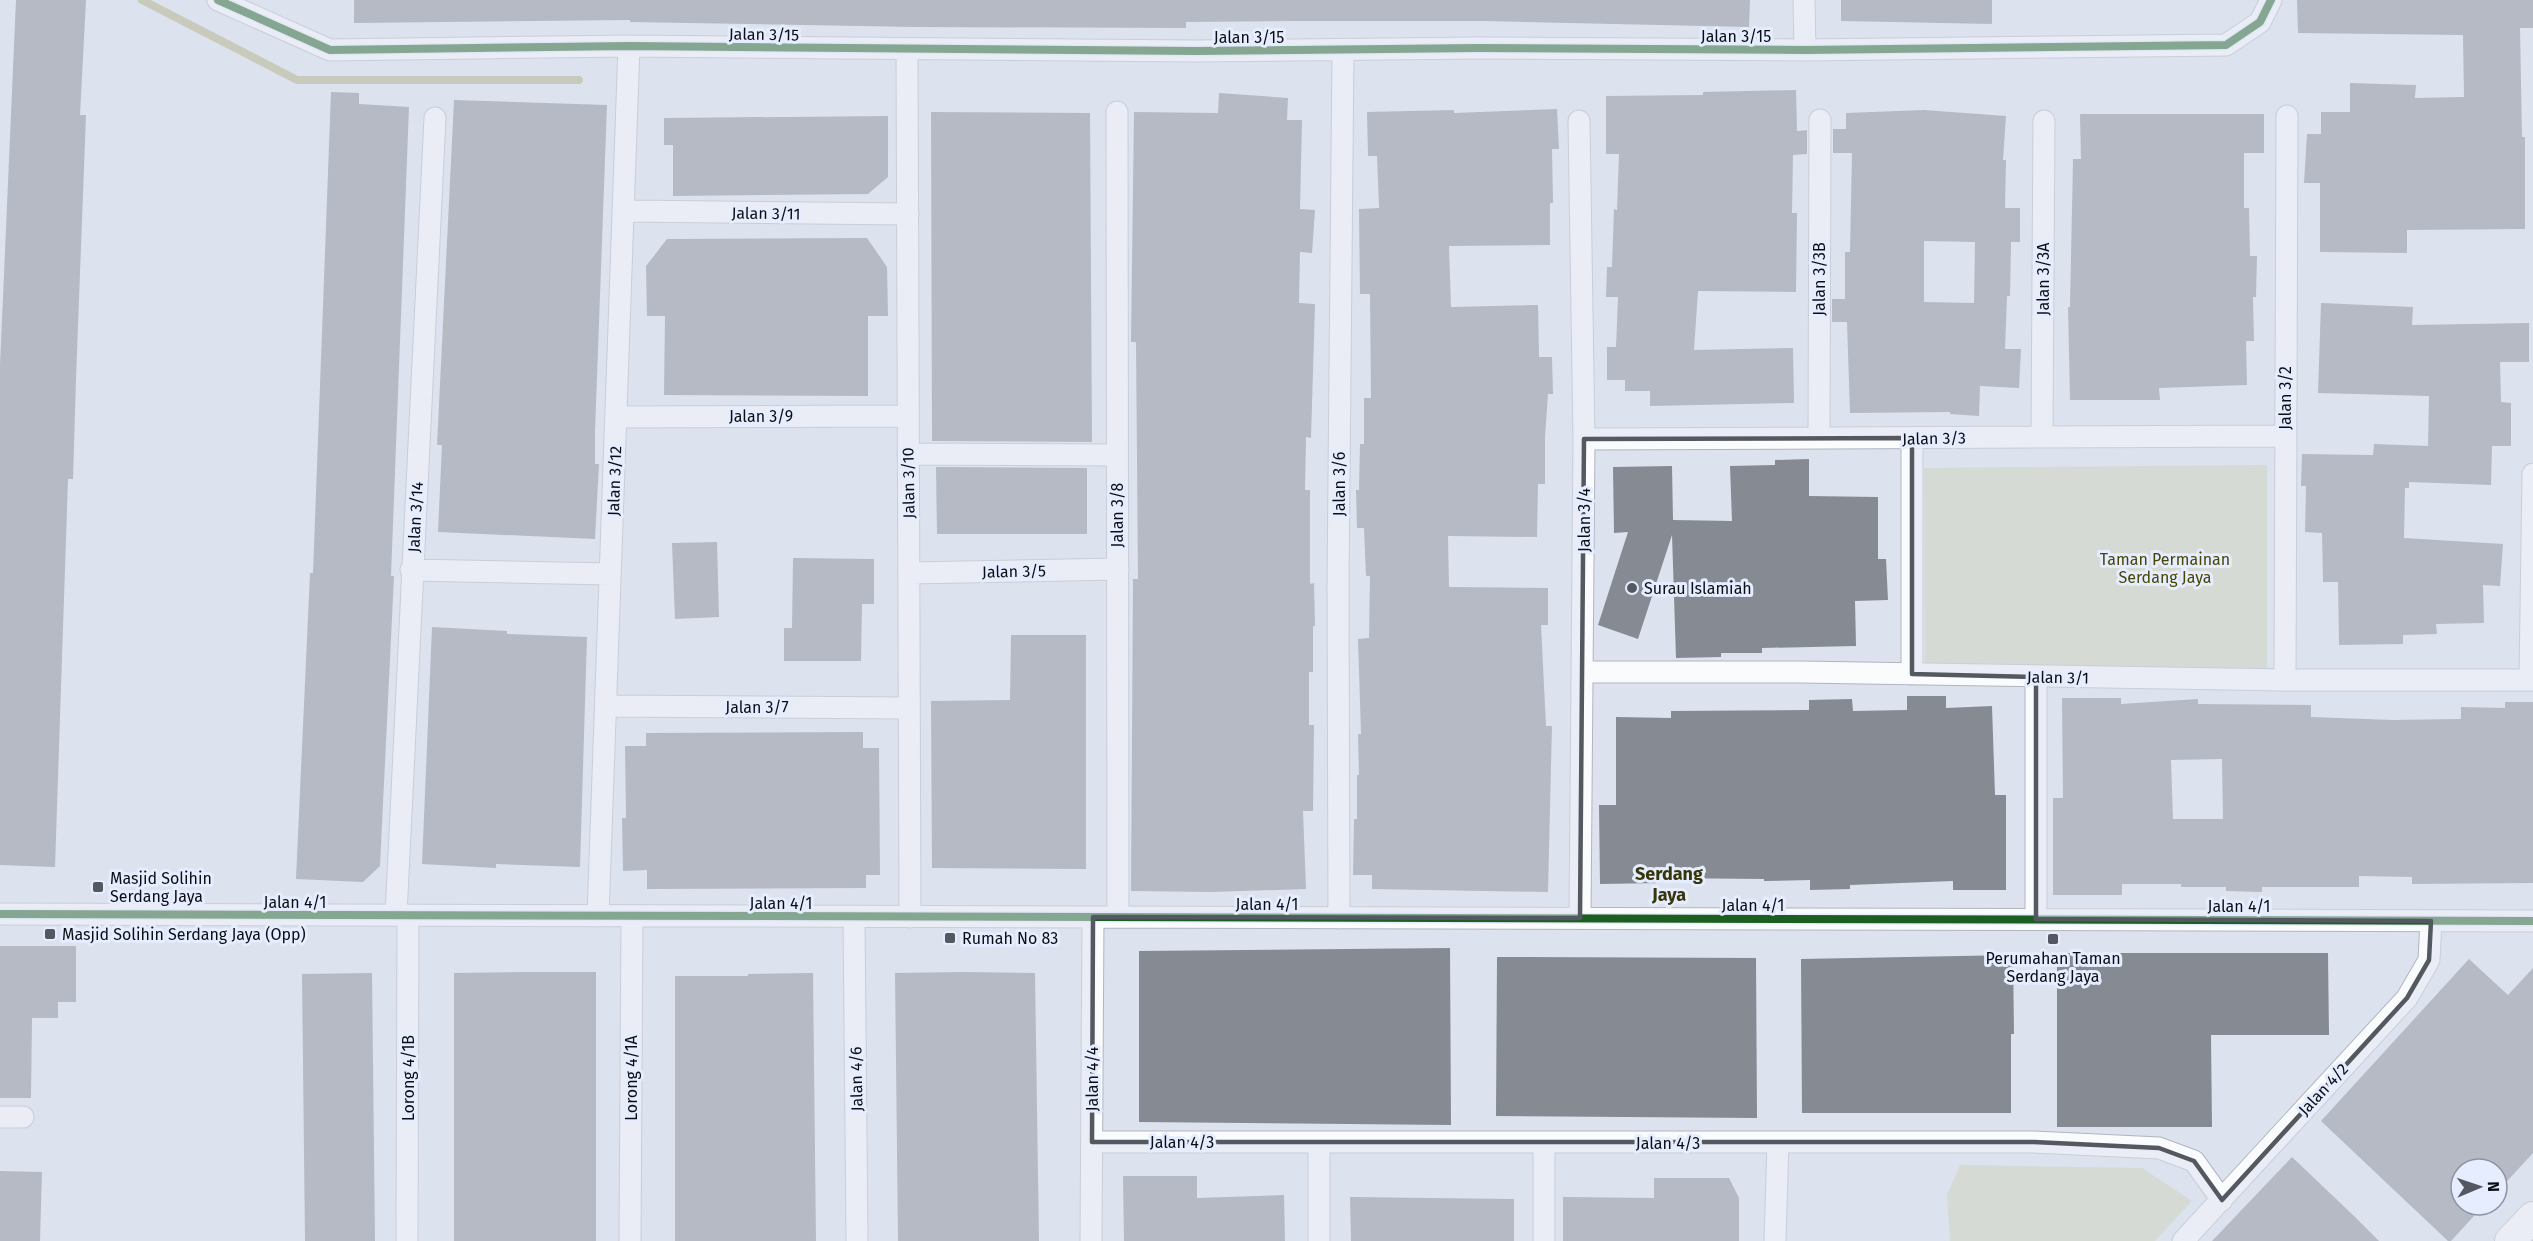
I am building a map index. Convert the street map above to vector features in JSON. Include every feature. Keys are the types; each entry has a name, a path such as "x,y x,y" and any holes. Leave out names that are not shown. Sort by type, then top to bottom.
{"street":[{"name":"Jalan 3/15","path":"218,0 330,50 629,46 907,50 1804,50 2226,45 2260,22 2271,0"},
{"path":"1804,0 1804,50"},
{"name":"Jalan 3/12","path":"598,916 629,46"},
{"name":"Jalan 3/10","path":"907,50 910,917"},
{"name":"Jalan 3/6","path":"1338,918 1338,573 1343,50"},
{"name":"Jalan 3/8","path":"1117,112 1118,917"},
{"name":"Jalan 3/2","path":"2285,680 2287,116"},
{"name":"Jalan 3/14","path":"402,915 411,570 435,118"},
{"name":"Jalan 3/3B","path":"1819,438 1820,120"},
{"name":"Jalan 3/3A","path":"2042,436 2043,121"},
{"name":"Jalan 3/4","path":"1579,122 1584,439 1580,918"},
{"name":"Jalan 3/11","path":"624,212 908,214"},
{"name":"Jalan 3/9","path":"616,417 907,416"},
{"name":"Jalan 3/3","path":"1584,439 2285,436"},
{"path":"1912,438 1912,674"},
{"path":"908,454 1117,455"},
{"path":"2532,680 2533,474"},
{"name":"Jalan 3/5","path":"909,573 1118,569"},
{"path":"411,570 610,574"},
{"name":"Jalan 3/1","path":"1583,672 1801,672 2285,680 2532,680"},
{"path":"2036,677 2036,920"},
{"name":"Jalan 3/7","path":"606,706 909,708"},
{"name":"Jalan 4/1","path":"0,914 2533,921"},
{"name":"Lorong 4/1B","path":"402,915 408,1241"},
{"name":"Lorong 4/1A","path":"630,1241 633,916"},
{"name":"Jalan 4/6","path":"854,916 857,1241"},
{"name":"Jalan 4/4","path":"1091,1241 1094,917"},
{"name":"Jalan 4/2","path":"2183,1241 2408,998 2429,960 2431,921"},
{"path":"0,1117 23,1117"},
{"name":"Jalan 4/3","path":"1092,1142 2034,1142 2159,1148 2194,1161 2222,1200"},
{"path":"1319,1142 1319,1241"},
{"path":"1544,1142 1544,1241"},
{"path":"1775,1241 1778,1142"}],"highlighted area":[{"path":"1912,438 1912,674 2036,677 2036,919 2431,921 2429,960 2407,998 2222,1200 2194,1161 2159,1148 2034,1142 1092,1142 1093,917 1580,918 1584,439"}],"green space":[{"name":"Taman Permainan Serdang Jaya","path":"2267,465 2267,670 1925,669 1924,468"},
{"path":"1960,1165 2142,1168 2192,1201 2155,1241 1950,1241 1947,1195"}],"building":[{"path":"16,0 86,0 80,115 86,115 73,479 68,479 55,867 0,865 0,365"},
{"path":"354,0 1750,0 1749,27 1484,21 1296,21 1186,22 1186,28 916,27 630,22 630,20 354,23"},
{"path":"1841,0 1992,0 1992,24 1841,21"},
{"path":"2297,0 2533,0 2533,28 2520,28 2522,137 2525,137 2525,229 2407,230 2407,253 2320,252 2320,183 2304,183 2307,134 2321,134 2321,112 2350,112 2350,83 2416,85 2415,98 2464,97 2463,35 2298,33"},
{"path":"1796,90 1797,131 1807,130 1807,154 1793,155 1792,213 1797,213 1796,292 1698,291 1694,350 1793,348 1794,403 1650,406 1650,391 1625,391 1625,380 1607,380 1607,347 1616,347 1618,297 1606,297 1607,267 1612,267 1619,154 1606,154 1606,96 1703,95 1703,92"},
{"path":"331,92 359,93 359,104 409,107 391,576 394,576 380,866 363,882 296,879 310,573 313,573"},
{"path":"1219,93 1288,98 1287,120 1302,120 1300,209 1315,210 1312,253 1300,252 1299,303 1315,304 1311,438 1306,437 1305,490 1310,490 1310,584 1314,583 1315,626 1313,626 1313,672 1309,672 1309,725 1314,725 1313,811 1303,811 1306,889 1211,892 1131,891 1133,579 1138,579 1136,342 1131,342 1134,112 1218,113"},
{"path":"454,100 607,105 595,432 595,464 599,464 595,539 438,532 442,445 437,445"},
{"path":"1557,109 1559,149 1552,149 1553,203 1550,203 1550,245 1449,246 1451,307 1538,305 1539,357 1552,357 1553,394 1548,394 1545,484 1538,484 1537,537 1448,536 1449,587 1548,588 1548,625 1541,625 1546,726 1552,726 1548,892 1372,889 1372,875 1353,875 1354,819 1357,819 1357,775 1359,775 1358,734 1361,734 1358,639 1369,638 1370,576 1366,576 1364,528 1357,528 1356,490 1359,490 1360,444 1364,444 1364,398 1371,398 1370,294 1360,294 1359,209 1379,208 1377,156 1368,156 1367,112 1454,110 1454,113"},
{"path":"1924,110 2006,116 2003,160 2006,160 2005,208 2020,208 2020,242 2011,242 2010,296 2007,296 2005,349 2021,349 2019,388 1980,386 1979,416 1950,414 1950,412 1850,413 1847,322 1832,322 1832,299 1845,299 1845,252 1850,252 1852,153 1833,153 1833,129 1846,129 1846,113","holes":["1924,241 1975,242 1974,303 1924,302"]},
{"path":"931,112 1090,113 1092,442 932,441"},
{"path":"2080,114 2264,114 2264,153 2244,153 2244,208 2249,208 2250,256 2257,256 2256,297 2253,297 2254,341 2246,341 2247,385 2159,388 2160,400 2070,400 2068,307 2070,307 2073,159 2081,159"},
{"path":"888,116 888,177 868,194 673,196 673,145 664,145 664,118"},
{"path":"867,238 887,267 888,316 868,316 868,396 664,395 665,316 647,316 646,266 667,239"},
{"path":"2321,303 2413,307 2412,325 2529,323 2529,362 2500,362 2501,402 2511,403 2511,446 2492,446 2491,485 2409,482 2409,488 2405,488 2404,538 2503,544 2500,586 2483,585 2484,623 2436,624 2437,634 2403,635 2403,644 2339,645 2338,582 2323,582 2322,533 2305,532 2306,486 2301,486 2302,454 2373,455 2374,444 2428,446 2429,396 2318,393"},
{"path":"1809,459 1809,496 1878,497 1878,559 1886,559 1888,600 1855,601 1856,646 1762,648 1762,653 1721,653 1721,657 1676,658 1672,535 1638,639 1598,625 1628,532 1614,533 1613,467 1672,466 1673,520 1732,521 1730,466 1775,465 1775,460"},
{"path":"936,467 1087,468 1087,534 937,534"},
{"path":"717,542 719,617 675,619 672,543"},
{"path":"793,558 874,559 874,604 862,604 861,661 784,661 784,628 792,628"},
{"path":"432,627 507,631 507,634 587,637 580,867 496,864 496,868 422,864"},
{"path":"1011,635 1086,635 1086,869 932,868 931,701 1010,700"},
{"path":"1907,696 1946,696 1946,708 1992,706 1995,795 2006,795 2006,890 1953,890 1953,881 1850,885 1850,889 1810,890 1810,880 1660,878 1660,883 1600,884 1599,805 1616,805 1616,717 1671,718 1671,711 1809,710 1809,700 1852,699 1853,711 1907,710"},
{"path":"2062,698 2121,698 2121,704 2198,699 2198,704 2311,705 2311,717 2393,720 2461,719 2461,707 2505,708 2505,702 2533,702 2533,883 2412,884 2412,877 2359,876 2359,887 2262,887 2262,892 2226,891 2226,887 2181,887 2181,884 2122,884 2122,895 2053,895 2053,798 2063,798","holes":["2222,759 2223,819 2173,819 2171,760"]},
{"path":"863,732 863,748 879,748 880,875 866,875 866,888 647,889 647,870 623,871 622,818 626,818 625,746 646,746 646,733"},
{"path":"0,946 76,946 76,1002 58,1002 58,1018 32,1018 31,1098 0,1098"},
{"path":"1450,948 1451,1125 1139,1122 1139,951"},
{"path":"2057,953 2328,953 2329,1035 2211,1035 2212,1127 2057,1127"},
{"path":"2013,955 2014,1034 2011,1034 2011,1113 1802,1113 1801,959"},
{"path":"1497,957 1756,958 1757,1118 1496,1116"},
{"path":"2469,959 2508,995 2533,968 2533,1153 2509,1179 2509,1157 2449,1157 2449,1217 2473,1217 2451,1241 2448,1241 2321,1121"},
{"path":"596,972 596,1241 454,1241 454,973"},
{"path":"372,973 375,1241 305,1241 302,974"},
{"path":"813,973 816,1241 675,1241 675,976"},
{"path":"895,973 1035,973 1039,1241 898,1241"},
{"path":"2292,1157 2354,1216 2379,1241 2212,1241"},
{"path":"0,1171 42,1172 40,1241 0,1241"},
{"path":"1123,1176 1197,1176 1197,1198 1284,1195 1285,1241 1124,1241"},
{"path":"1654,1178 1729,1178 1739,1198 1739,1241 1563,1241 1563,1197 1654,1198"},
{"path":"1350,1197 1514,1199 1514,1241 1351,1241"}],"waterway":[{"path":"142,0 297,80 579,80"}],"cycle path":[{"path":"218,0 330,50 629,46 1196,51 1478,48 1805,50 2226,45 2260,22 2271,0"},
{"path":"0,914 2533,921"}],"place":[{"name":"Surau Islamiah","path":"1632,588"},
{"name":"Masjid Solihin Serdang Jaya","path":"98,887"},
{"name":"Masjid Solihin Serdang Jaya (Opp)","path":"50,934"},
{"name":"Rumah No 83","path":"950,938"},
{"name":"Perumahan Taman Serdang Jaya","path":"2053,939"}],"district":[{"name":"Serdang Jaya","path":"1669,884"}]}
